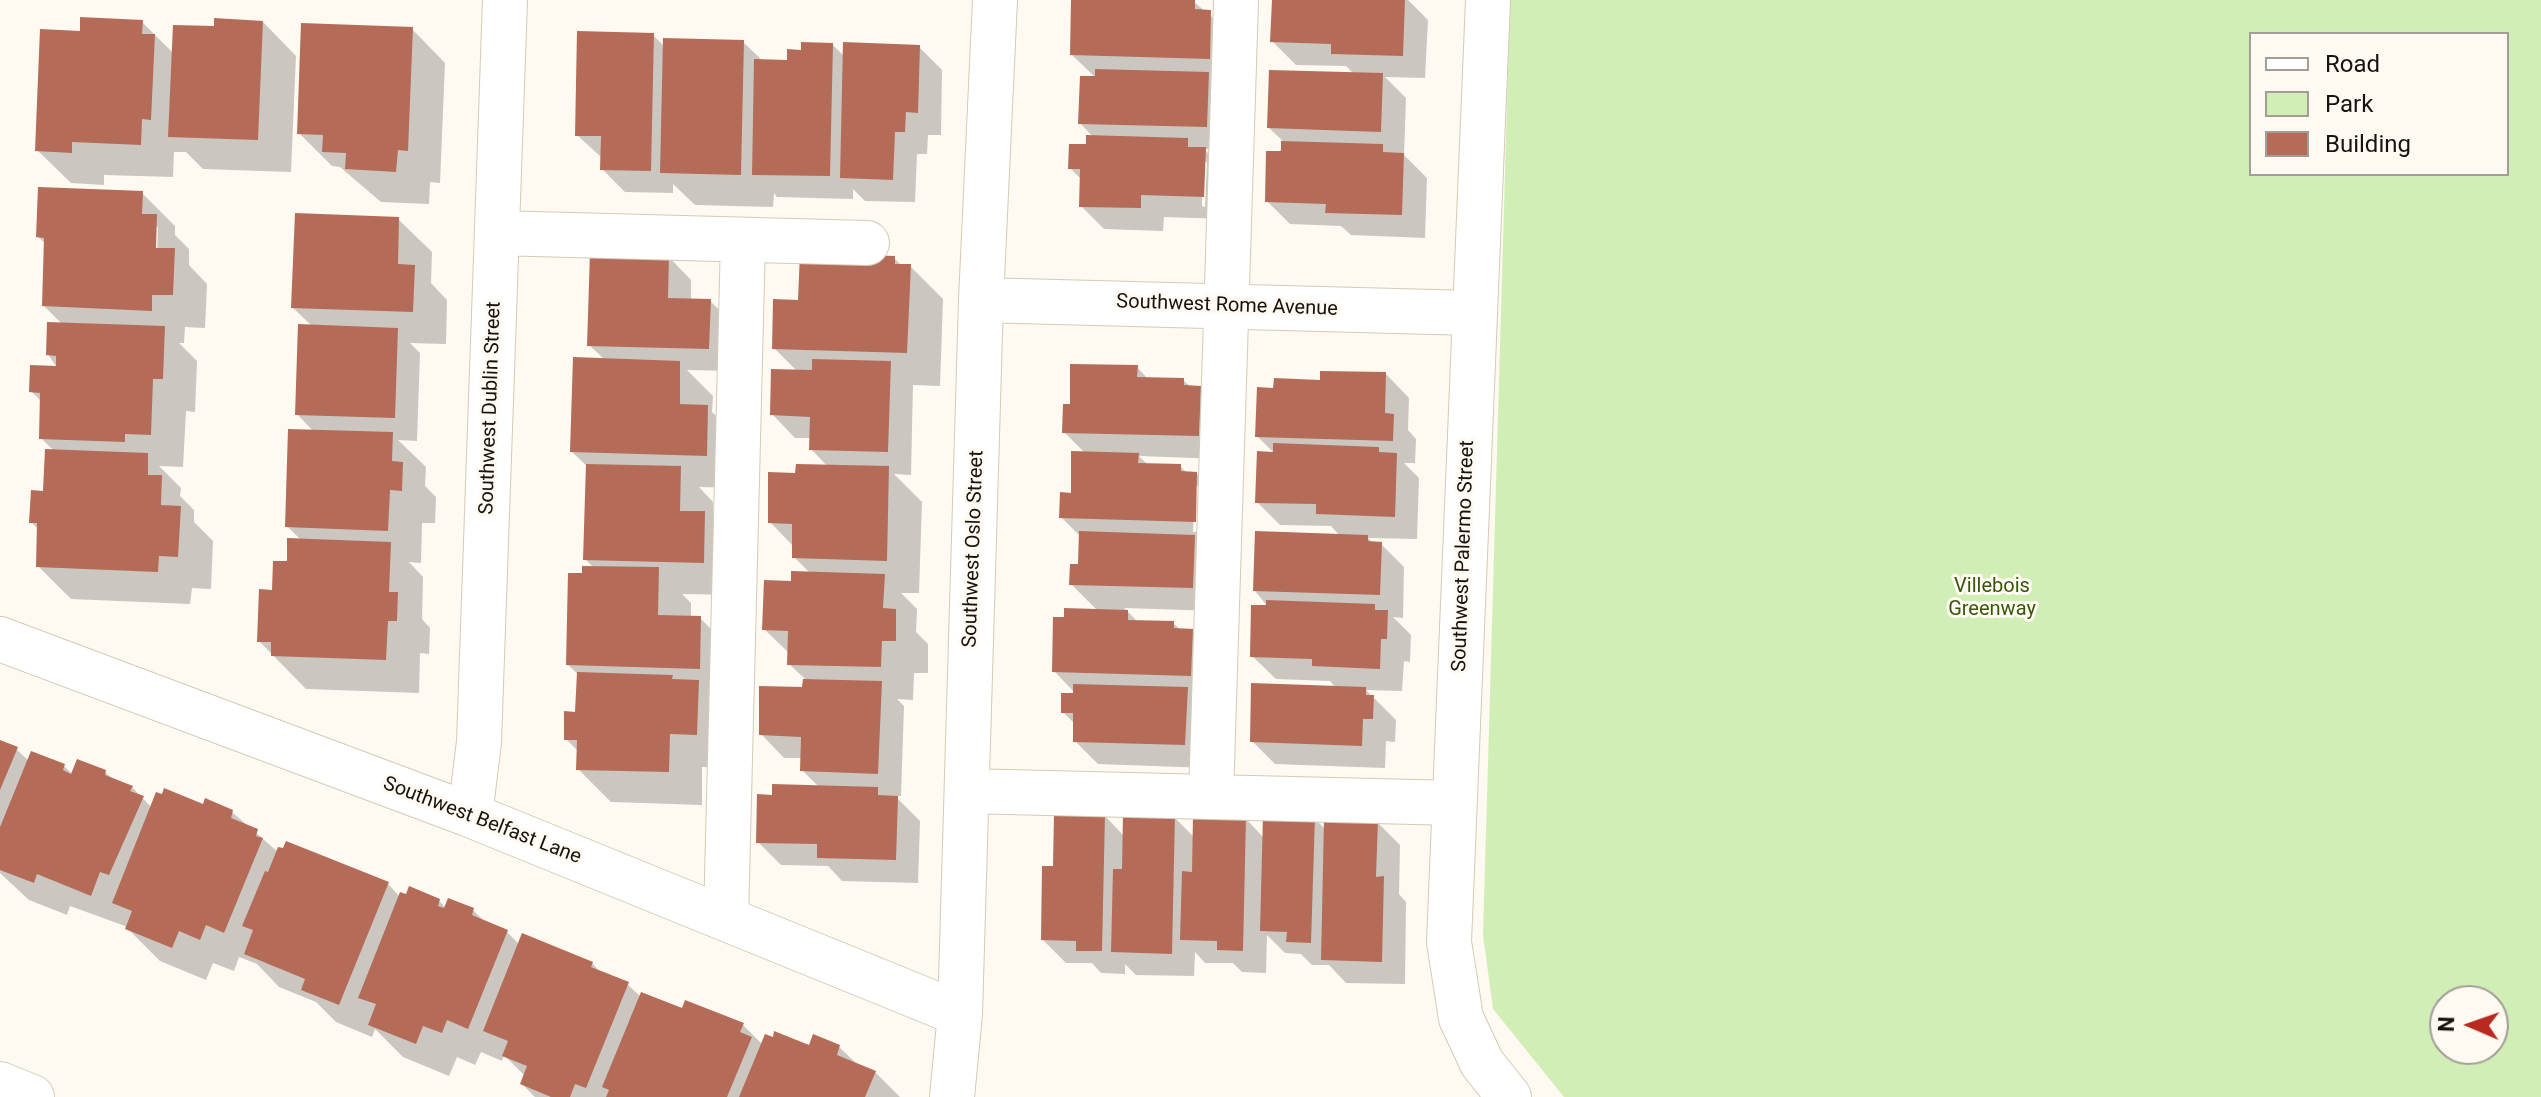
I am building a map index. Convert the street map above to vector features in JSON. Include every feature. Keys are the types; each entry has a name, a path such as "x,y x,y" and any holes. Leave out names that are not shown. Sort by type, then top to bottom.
{"street":[{"name":"Southwest Dublin Street","path":"470,815 479,742 505,0"},
{"name":"Southwest Oslo Street","path":"952,1097 960,1014 981,300 995,0"},
{"path":"1211,797 1236,0"},
{"name":"Southwest Palermo Street","path":"1488,0 1472,313 1449,942 1461,1018 1482,1063 1509,1097"},
{"path":"497,233 867,243"},
{"path":"726,918 743,240"},
{"name":"Southwest Rome Avenue","path":"981,300 1472,313"},
{"name":"Southwest Belfast Lane","path":"0,639 470,815 960,1014"},
{"path":"967,791 1455,803"},
{"path":"0,1084 32,1097"}],"green space":[{"name":"Villebois Greenway","path":"1510,0 2541,0 2541,1097 1564,1097 1493,1009 1483,935"}],"building":[{"path":"1071,0 1195,0 1195,9 1211,10 1210,59 1070,55"},
{"path":"1272,0 1405,0 1403,56 1331,54 1331,44 1270,42"},
{"path":"80,17 143,20 142,34 155,34 151,120 142,119 141,145 72,142 72,153 35,151 40,29 80,31"},
{"path":"214,18 263,21 258,140 168,137 173,25 214,26"},
{"path":"301,23 413,27 408,151 398,150 396,172 345,169 346,153 322,152 323,135 297,134"},
{"path":"577,31 654,33 651,171 600,170 601,136 575,136"},
{"path":"663,38 744,40 741,175 660,173"},
{"path":"801,42 833,43 830,176 752,175 754,59 787,60 787,49 801,50"},
{"path":"843,42 920,45 918,113 906,112 905,132 895,132 893,180 840,178"},
{"path":"1095,69 1209,72 1207,127 1078,124 1080,76 1095,76"},
{"path":"1269,70 1383,73 1381,132 1267,128"},
{"path":"1086,135 1188,138 1188,147 1206,147 1204,197 1141,195 1141,208 1079,207 1080,169 1068,169 1069,144 1086,144"},
{"path":"1281,141 1383,144 1383,152 1404,153 1402,215 1325,213 1326,204 1265,202 1266,151 1281,151"},
{"path":"38,187 143,191 142,214 157,214 156,248 175,248 173,295 152,295 152,311 42,306 44,238 36,237"},
{"path":"295,213 399,217 398,264 415,265 413,312 291,308"},
{"path":"590,252 669,255 668,298 711,299 709,349 587,346"},
{"path":"800,253 895,256 895,264 911,264 907,353 772,349 773,299 798,300"},
{"path":"47,322 165,326 163,379 153,379 151,435 125,434 125,442 39,439 40,393 29,392 30,365 56,366 56,356 46,355"},
{"path":"298,324 398,328 395,418 295,415"},
{"path":"573,357 680,361 680,404 708,405 707,456 570,452"},
{"path":"812,359 891,361 888,452 809,450 810,417 770,415 771,369 812,370"},
{"path":"1070,364 1138,365 1137,377 1184,378 1184,385 1201,386 1199,436 1062,433 1063,404 1070,404"},
{"path":"1320,371 1386,372 1385,413 1394,414 1393,441 1255,437 1257,387 1273,388 1274,378 1320,380"},
{"path":"288,429 393,432 392,461 403,462 402,491 390,490 388,531 285,527"},
{"path":"1273,443 1379,447 1379,452 1397,453 1395,517 1316,514 1316,504 1255,503 1257,451 1273,452"},
{"path":"45,449 148,453 148,475 162,475 161,505 181,506 178,557 159,556 158,572 36,567 37,523 29,523 31,490 43,491"},
{"path":"1071,451 1139,453 1138,463 1181,464 1181,471 1197,472 1196,522 1059,518 1060,492 1071,493"},
{"path":"586,464 681,466 680,511 705,511 704,563 583,560"},
{"path":"796,464 889,466 887,561 792,558 792,524 768,523 768,472 795,473"},
{"path":"1079,531 1195,535 1193,588 1069,585 1070,564 1078,564"},
{"path":"1255,531 1368,535 1368,541 1382,542 1380,595 1253,591"},
{"path":"287,538 391,542 389,592 398,592 397,621 388,621 386,660 271,656 271,642 257,642 259,589 272,590 273,561 287,561"},
{"path":"582,566 659,567 658,615 701,616 700,669 566,665 568,573 582,573"},
{"path":"791,571 885,574 883,608 896,609 896,641 882,641 881,667 787,665 788,631 762,630 764,580 791,581"},
{"path":"1266,600 1375,604 1375,610 1388,610 1387,639 1381,639 1380,669 1312,666 1312,659 1250,657 1251,605 1266,605"},
{"path":"1064,608 1128,610 1128,620 1174,621 1174,628 1193,629 1191,676 1052,672 1053,617 1064,617"},
{"path":"577,672 673,675 672,679 699,680 697,735 670,734 669,772 576,770 577,740 564,740 564,711 575,712"},
{"path":"803,679 882,681 878,774 800,771 801,737 759,735 759,686 802,687"},
{"path":"1251,683 1366,687 1366,695 1374,695 1373,719 1363,719 1362,746 1250,742"},
{"path":"1073,684 1188,687 1185,745 1073,742 1073,713 1061,713 1061,693 1073,693"},
{"path":"0,740 18,747 0,790"},
{"path":"31,751 65,764 63,770 71,774 77,759 106,770 105,775 133,786 130,791 144,796 109,875 100,872 91,896 37,874 34,883 0,870 0,827"},
{"path":"772,784 878,787 878,795 898,796 896,860 817,858 817,844 756,843 757,794 772,795"},
{"path":"164,788 203,804 205,798 233,810 231,818 258,829 256,836 263,838 224,933 206,925 200,940 179,931 172,948 125,929 132,911 112,903 156,792 162,794"},
{"path":"1054,813 1105,814 1102,951 1076,951 1076,941 1041,940 1042,866 1053,866"},
{"path":"1123,813 1175,815 1172,954 1111,952 1113,869 1122,869"},
{"path":"1193,815 1246,817 1243,951 1217,950 1217,941 1180,940 1182,871 1192,872"},
{"path":"1263,815 1315,816 1311,943 1286,942 1287,932 1260,931"},
{"path":"1324,819 1378,820 1376,877 1384,876 1382,962 1321,960"},
{"path":"286,841 389,882 339,1005 301,990 305,979 244,954 253,930 242,926 265,871 268,872 278,847 283,848"},
{"path":"409,886 440,899 438,906 444,908 448,898 474,908 472,915 508,930 468,1029 447,1020 442,1033 423,1026 416,1044 368,1025 376,1004 358,998 400,892 406,894"},
{"path":"522,933 593,962 591,967 629,982 586,1088 575,1084 570,1097 551,1097 520,1084 527,1066 502,1056 508,1041 483,1031"},
{"path":"641,992 682,1008 685,1000 744,1023 740,1032 752,1037 727,1097 606,1097 609,1090 602,1087"},
{"path":"774,1031 809,1045 813,1034 840,1045 837,1055 876,1071 865,1097 739,1097 765,1034 773,1037"}]}
